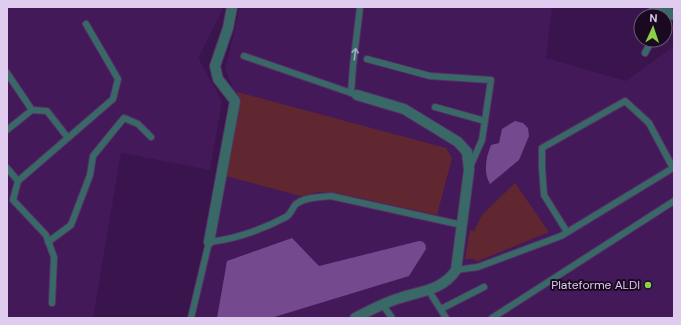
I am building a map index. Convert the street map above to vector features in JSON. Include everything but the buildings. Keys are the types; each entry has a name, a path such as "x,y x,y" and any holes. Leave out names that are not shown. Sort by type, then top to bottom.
{"street":[{"path":"209,242 235,102 218,79 215,66 228,28 232,7"},
{"path":"354,94 404,109 458,142 466,152 469,170 456,270 451,277 429,291 399,298 355,318"}],"lane":[{"path":"244,56 354,94 353,66 360,7"},
{"path":"52,303 54,257 46,235 13,200 18,181 113,100 118,79 86,24"},
{"path":"645,53 648,48"},
{"path":"367,59 430,76 491,80 482,140 469,170"},
{"path":"7,73 32,110"},
{"path":"456,270 478,267 561,236 568,232 673,168 649,123 625,101 542,148 544,195 568,232"},
{"path":"435,107 485,121"},
{"path":"7,130 32,110 47,111 68,138"},
{"path":"48,242 72,225 90,175 93,156 124,118 138,124 151,137"},
{"path":"7,168 18,181"},
{"path":"191,318 209,242 224,240 269,225 288,216 296,204 311,197 331,196 462,225"},
{"path":"492,318 674,201"},
{"path":"441,309 484,287"},
{"path":"429,291 446,318"},
{"path":"384,305 392,318"}],"shaded area":[{"path":"7,7 224,7 198,58 222,101 210,170 121,153 93,318 7,318"},
{"path":"240,7 552,7 546,58 626,81 674,46 674,318 196,318 239,100 225,70"},
{"path":"237,92 446,148 452,158 437,215 342,194 317,192 304,197 226,176 238,101"},
{"path":"515,121 523,123 528,128 529,136 519,160 490,184 486,175 486,164 491,145 499,143 502,129"},
{"path":"515,183 549,232 476,262 474,259 465,259 470,230 474,231 482,215"},
{"path":"292,238 319,266 419,241 424,243 426,249 409,276 271,318 217,318 227,261"}],"place":[{"name":"Plateforme ALDI","path":"648,285"}]}
